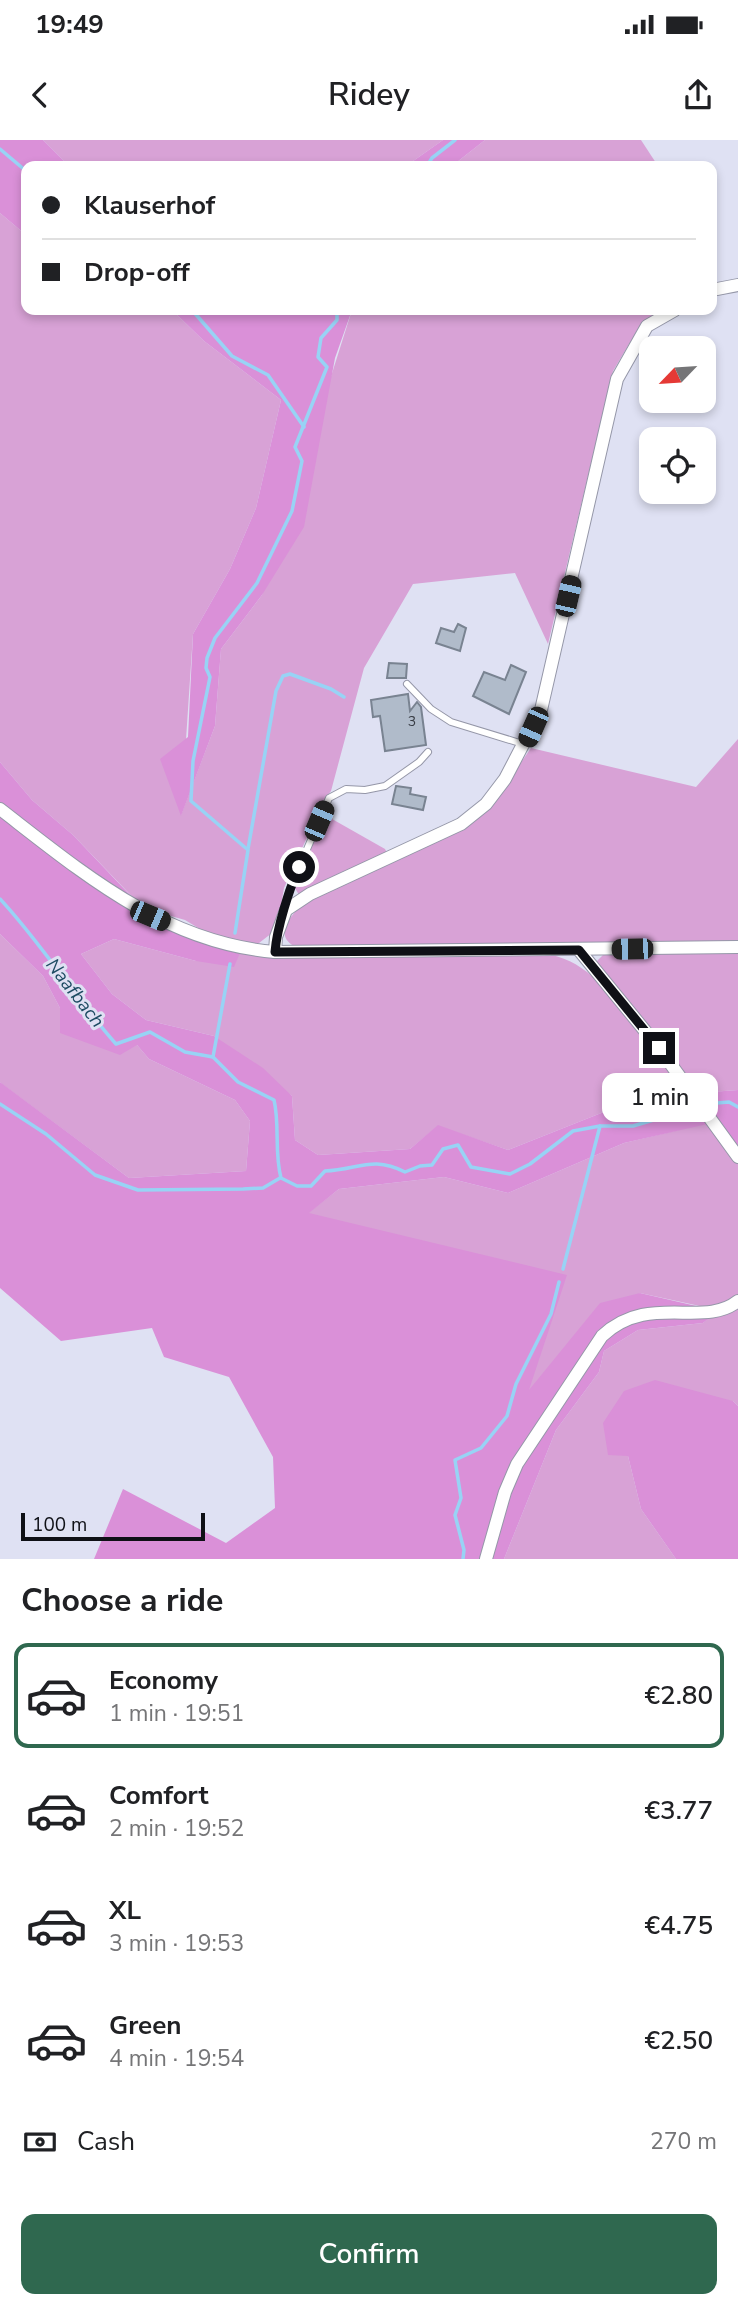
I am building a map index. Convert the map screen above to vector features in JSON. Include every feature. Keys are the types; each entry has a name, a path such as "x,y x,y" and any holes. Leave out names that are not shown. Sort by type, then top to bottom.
{"street":[{"path":"717,289 738,285"},
{"path":"275,952 276,937 286,910 310,894 461,824 486,804 505,779 541,710 617,379 647,327 667,315"},
{"path":"0,809 99,886 150,916 204,939 242,949 275,952 738,947"},
{"path":"579,950 659,1048 738,1157"},
{"path":"486,1559 505,1492 517,1464 601,1336 612,1326 639,1315 653,1312 719,1310 738,1301"}],"lane":[{"path":"407,684 431,709 452,722 525,745"},
{"path":"286,910 289,891 329,798 346,789 365,790 385,786 419,762 428,752"}],"shaded area":[{"path":"0,140 43,140 64,161 21,161 21,231 0,213"},
{"path":"43,140 443,140 413,161 64,161"},
{"path":"443,140 485,140 458,161 413,161"},
{"path":"485,140 641,140 655,161 458,161"},
{"path":"0,213 21,231 21,315 177,315 204,341 281,400 256,508 230,569 193,634 181,815 215,726 221,649 262,595 350,315 659,315 629,344 613,371 548,644 515,573 413,584 364,668 331,791 324,800 284,888 278,923 272,933 259,943 248,946 210,935 185,920 143,908 73,835 32,800 0,762"},
{"path":"177,315 350,315 335,358 304,527 262,595 221,649 215,726 181,816 160,759 188,737 193,634 230,569 256,508 281,400 204,341"},
{"path":"738,739 738,943 294,946 285,936 286,924 303,903 459,829 497,797 531,748 696,787"},
{"path":"0,762 32,800 73,835 150,916 240,953 234,967 196,961 114,939 81,954 112,994 146,1020 214,1036 263,1068 292,1096 295,1140 318,1155 410,1149 438,1125 508,1150 629,1102 669,1095 738,1090 738,1149 712,1123 624,1143 508,1193 444,1177 339,1189 309,1213 567,1275 529,1390 600,1303 640,1293 718,1311 703,1323 638,1330 604,1351 599,1372 556,1430 504,1559 94,1559 123,1489 226,1543 275,1508 273,1457 229,1377 164,1357 152,1328 61,1341 0,1288 0,1082 129,1178 246,1171 250,1121 235,1100 149,1059 137,1045 120,1055 60,1033 60,1008 43,976 0,934"},
{"path":"325,815 385,849 388,855 299,895 295,888 296,881"},
{"path":"0,934 43,976 60,1008 137,1045 149,1059 235,1100 250,1121 246,1171 129,1178 2,1084"},
{"path":"114,939 196,961 240,953 288,958 543,953 557,956 576,964 593,977 688,1094 629,1102 508,1150 438,1126 410,1149 318,1155 295,1140 292,1096 214,1036 146,1020 112,994 81,954"},
{"path":"738,952 738,1090 697,1093 597,968 597,961 605,953"},
{"path":"712,1122 738,1160 738,1406 733,1401 628,1456 641,1509 676,1559 504,1559 556,1430 599,1372 604,1351 638,1330 703,1323 718,1310 640,1293 528,1392 308,1213 339,1189 444,1177 508,1193 624,1143"},
{"path":"655,1380 733,1401 738,1406 738,1559 676,1559 641,1509 628,1456 608,1455 603,1423 624,1391"}],"building":[{"path":"458,624 466,628 460,651 436,643 441,628 454,632"},
{"path":"389,663 407,664 406,678 387,678"},
{"path":"511,665 526,672 509,714 473,696 484,672 505,680"},
{"path":"408,694 410,711 417,702 421,707 426,745 385,751 380,716 373,717 371,700"},
{"path":"396,786 411,788 410,794 426,797 423,810 392,804"}],"waterway":[{"path":"430,161 455,140"},
{"path":"0,149 21,167"},
{"path":"196,315 232,356 268,375 304,427"},
{"path":"235,933 248,850 191,801 193,761 210,677 206,668 207,658 215,638 257,583 292,511 302,461 295,447 327,367 318,357 321,338 337,320 337,315"},
{"path":"248,849 276,691 283,676 290,674 331,689 344,697"},
{"name":"Naafbach","path":"0,899 116,1044 150,1032 185,1052 213,1057 238,1082 274,1100 281,1178 297,1186 311,1186 325,1171 365,1165 383,1165 405,1172 432,1165 443,1149 458,1145 471,1167 510,1174 530,1164 573,1131 600,1126 633,1126 698,1107"},
{"path":"213,1057 230,964"},
{"name":"Naafbach","path":"705,1104 729,1102 738,1107"},
{"path":"0,1104 46,1134 95,1175 138,1190 263,1188 280,1178"},
{"path":"563,1269 600,1126"},
{"path":"463,1559 464,1550 455,1515 461,1498 455,1460 481,1448 507,1416 516,1384 551,1314 559,1282"}],"route":[{"path":"299,867 276,937 275,952 579,950 659,1048"}]}
